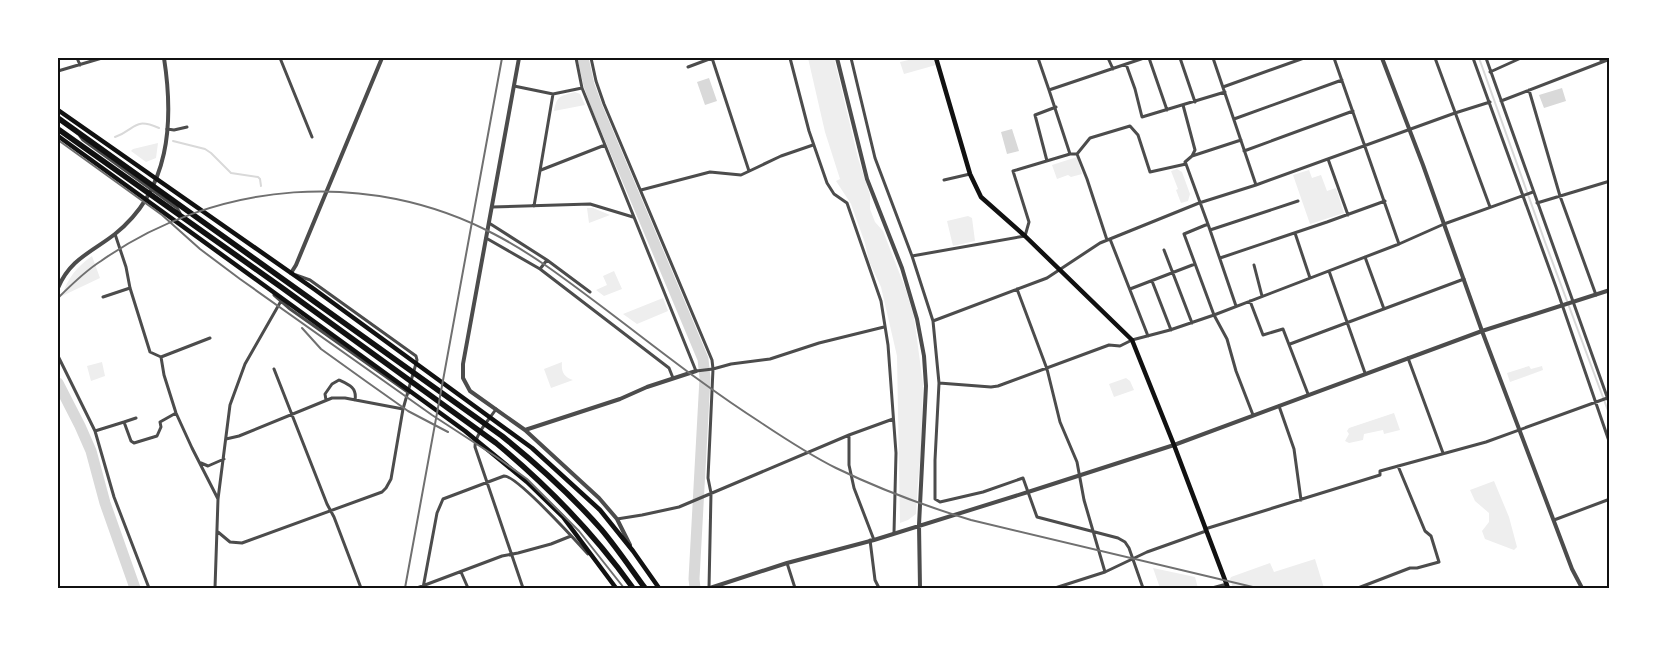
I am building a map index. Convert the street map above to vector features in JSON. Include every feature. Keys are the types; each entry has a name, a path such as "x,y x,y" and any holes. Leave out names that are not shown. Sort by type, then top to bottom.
{"highway":[{"path":"58,118 502,436 579,505 602,531 645,588"},
{"path":"58,129 281,287 496,443 571,511 632,588"}],"main road":[{"path":"936,58 970,174 983,199 1025,236 1132,340 1227,586"},
{"path":"58,110 378,335 532,448 600,510 633,551 659,588"},
{"path":"58,136 193,236 363,356 465,431 527,482 563,517 616,588"}],"street":[{"path":"78,58 80,64"},
{"path":"58,71 102,58"},
{"path":"58,288 69,268 132,219 146,200 157,179 161,167 167,129 168,91 164,58"},
{"path":"280,58 312,137"},
{"path":"218,532 230,542 242,543 380,493 386,488 391,479 403,409 409,393 417,360 416,356 310,280 291,273 382,58"},
{"path":"519,58 462,371 465,384 470,391 525,430 599,498 617,519 633,551"},
{"path":"576,58 582,88 633,218 698,371"},
{"path":"591,58 604,104 708,351 712,370 708,478 711,493 710,588 787,563 872,540 1028,492 1174,445 1482,331 1610,290"},
{"path":"688,67 712,58 749,171"},
{"path":"790,58 813,145 827,183 834,194 847,203 880,301 888,344 896,453 894,533"},
{"path":"837,58 867,179 902,268 918,319 926,386 919,525 920,588"},
{"path":"851,58 875,158 912,256 933,321 939,383 935,498 940,502 958,498 983,492 1023,478 1037,517 1118,538 1125,542 1143,588"},
{"path":"1038,58 1056,107 1070,154"},
{"path":"1108,58 1113,69"},
{"path":"1049,90 1144,58"},
{"path":"1149,58 1167,110"},
{"path":"1180,58 1195,102"},
{"path":"1213,58 1256,185"},
{"path":"1223,87 1304,58"},
{"path":"1334,58 1400,244"},
{"path":"1382,58 1482,331 1572,569 1582,588"},
{"path":"1435,58 1490,207"},
{"path":"1473,58 1610,444"},
{"path":"1486,58 1610,405"},
{"path":"1490,72 1521,58"},
{"path":"1600,58 1602,62"},
{"path":"1501,101 1610,59"},
{"path":"1126,64 1135,88 1142,116 1225,92"},
{"path":"1234,119 1342,80"},
{"path":"513,86 553,94 582,88"},
{"path":"1529,90 1560,196 1596,295"},
{"path":"534,206 553,94"},
{"path":"933,321 1047,278 1109,239 1199,203 1256,185 1490,102"},
{"path":"1183,105 1195,150 1192,156"},
{"path":"1047,161 1035,115 1056,107"},
{"path":"1244,151 1353,111"},
{"path":"65,116 82,140 177,208 193,236"},
{"path":"1077,154 1090,138 1130,126 1138,135 1150,172 1186,164"},
{"path":"167,129 174,130 187,127"},
{"path":"1236,306 1185,162 1192,156 1241,140"},
{"path":"541,170 605,145"},
{"path":"641,190 710,172 741,175 781,156 813,145"},
{"path":"912,256 1025,236 1029,222 1013,171 1070,154 1077,154"},
{"path":"1077,154 1148,336"},
{"path":"1328,159 1348,215"},
{"path":"944,180 970,174"},
{"path":"1537,204 1610,181"},
{"path":"939,383 991,387 1047,369 1110,345 1120,346 1132,340 1171,330 1400,244 1444,224 1533,192"},
{"path":"1278,200 1280,207"},
{"path":"1210,230 1298,201"},
{"path":"1220,258 1385,201"},
{"path":"492,207 590,204 633,218"},
{"path":"489,223 546,260 590,292"},
{"path":"1208,224 1184,234 1214,315 1227,339 1236,371 1253,415"},
{"path":"1295,233 1310,278"},
{"path":"115,234 150,352 160,357 210,338"},
{"path":"486,238 540,269 669,368 673,378"},
{"path":"1164,250 1192,323"},
{"path":"1365,257 1384,309"},
{"path":"540,269 546,260"},
{"path":"1130,289 1195,264"},
{"path":"1254,265 1262,296"},
{"path":"1329,271 1365,373"},
{"path":"1290,344 1464,279"},
{"path":"1152,281 1171,330"},
{"path":"263,285 281,301 409,393"},
{"path":"104,297 130,288"},
{"path":"1017,289 1047,369 1060,422 1077,462 1084,500 1105,572"},
{"path":"214,588 218,499 230,405 245,364 281,301"},
{"path":"1250,301 1263,335 1283,329 1308,394"},
{"path":"525,430 620,399 673,378 731,364 770,359 819,343 884,327"},
{"path":"58,356 95,431 114,498 149,588"},
{"path":"160,357 176,413 201,463 205,476 218,499"},
{"path":"1408,358 1443,453"},
{"path":"274,369 360,588"},
{"path":"326,400 326,394 332,384 340,380 354,389 356,392 355,400"},
{"path":"226,439 239,436 326,400 340,398 403,409"},
{"path":"1055,588 1105,572 1147,552 1206,530 1380,475 1380,470 1486,442 1607,398"},
{"path":"1279,406 1284,426 1294,449 1301,500"},
{"path":"496,409 474,444 523,588"},
{"path":"124,422 131,441 134,443 157,436 161,427 160,422 176,413"},
{"path":"95,431 136,418"},
{"path":"617,519 679,507 893,419"},
{"path":"849,436 849,465 854,488 872,540 875,580 879,588"},
{"path":"201,463 208,466 224,459"},
{"path":"1358,588 1410,568 1418,568 1439,562 1431,536 1425,531 1398,466"},
{"path":"423,587 437,513 442,499 504,476 510,477 542,506 601,567"},
{"path":"1554,520 1610,498"},
{"path":"417,588 502,556 551,544 571,536"},
{"path":"787,563 795,588"},
{"path":"461,572 468,588"},
{"path":"1212,588 1227,586"}],"shaded area":[{"path":"808,58 834,58 858,158 870,195 870,209 875,222 883,231 906,290 914,317 923,384 921,452 916,514 900,523 897,356 881,287 869,261 865,243 851,204 836,181 840,179 825,132"},
{"path":"917,58 934,58 936,65 904,74 900,62"},
{"path":"709,78 717,101 705,105 697,82"},
{"path":"1562,88 1566,101 1544,108 1539,95"},
{"path":"575,92 580,94 585,105 554,111 560,97"},
{"path":"1012,129 1019,151 1007,154 1001,132"},
{"path":"158,143 156,158 146,162 131,151 133,149"},
{"path":"1077,157 1082,174 1071,177 1068,175 1057,179 1052,165"},
{"path":"1177,169 1182,172 1190,194 1188,201 1181,203 1171,171"},
{"path":"1309,170 1312,178 1321,175 1327,191 1336,188 1344,213 1310,224 1293,175"},
{"path":"587,208 593,208 610,215 589,223"},
{"path":"968,216 972,218 975,241 953,246 947,221"},
{"path":"92,256 100,278 62,296 67,283 74,273"},
{"path":"614,271 622,289 604,296 596,290 607,285 603,276"},
{"path":"663,298 668,311 637,324 623,314"},
{"path":"102,362 105,376 91,381 87,366"},
{"path":"562,362 564,374 573,380 551,388 544,369"},
{"path":"1529,366 1531,369 1542,366 1543,370 1510,382 1507,373"},
{"path":"1126,378 1130,381 1134,390 1114,397 1109,384"},
{"path":"1394,413 1400,430 1384,434 1383,430 1364,434 1363,440 1349,443 1345,441 1349,434 1347,431 1349,428"},
{"path":"1494,481 1509,517 1517,547 1514,550 1485,539 1482,531 1489,522 1489,513 1475,501 1470,490"},
{"path":"1315,559 1324,588 1233,588 1230,579 1270,563 1274,572"},
{"path":"1153,568 1195,577 1198,588 1160,588"}],"waterway":[{"path":"583,58 589,85 597,107 703,359 705,378 695,588"},
{"path":"1479,58 1610,416"},
{"path":"115,137 139,124 159,128"},
{"path":"173,141 205,149 231,173 258,177 261,186"},
{"path":"58,383 91,451 105,503 135,588"}],"railway":[{"path":"405,588 502,58"},
{"path":"58,140 162,215 200,249 240,279 432,415 527,479 579,531 624,588"},
{"path":"58,298 73,283 101,261 146,234 193,213 243,199 294,192 345,192 396,199 446,213 494,234 520,249 569,282 738,408 807,452 852,476 902,497 971,520 1257,588"},
{"path":"302,328 321,349 367,382 408,411 448,432"}]}
